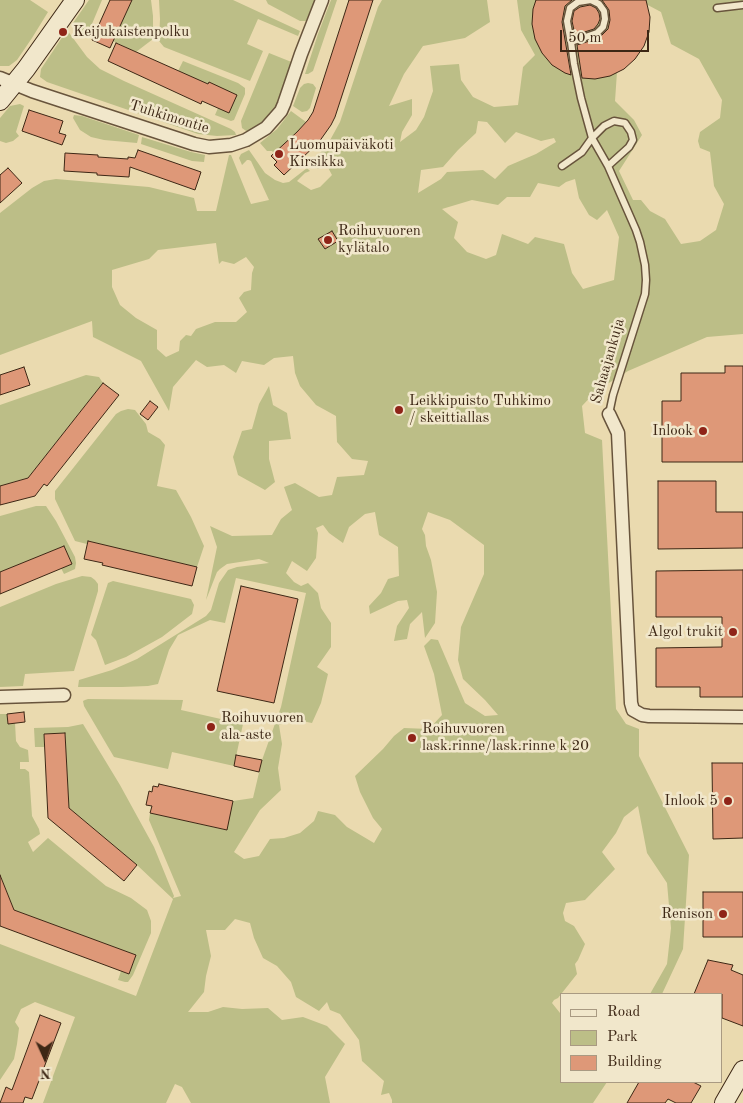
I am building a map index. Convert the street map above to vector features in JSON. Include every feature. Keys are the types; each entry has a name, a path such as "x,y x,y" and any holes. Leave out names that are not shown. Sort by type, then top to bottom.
{"main road":[{"path":"0,101 7,81 44,46 75,0"},
{"path":"724,1103 743,1070"}],"street":[{"name":"Tuhkimontie","path":"7,81 194,144 209,147 231,145 250,138 266,128 281,111 322,0"},
{"name":"Sahaajankuja","path":"609,414 618,433 631,703 633,710 642,715 649,716 743,717"},
{"path":"0,697 64,695"}],"lane":[{"name":"Sahaajankuja","path":"571,42 597,33 602,27 605,19 604,11 599,4 591,0 578,2 570,8 567,21 581,98 592,138 608,166 640,242 645,265 646,280 644,294 609,414"},
{"path":"717,8 743,5"},
{"path":"562,166 582,152 604,126 614,121 625,123 632,132 634,140 608,166"}],"green space":[{"path":"0,0 30,0 48,12 17,60 9,66 0,66"},
{"path":"89,0 102,0 89,31 80,37 73,23"},
{"path":"132,0 151,0 153,16 153,39 136,52 113,41"},
{"path":"159,0 233,0 300,31 298,36 258,19 247,44 263,51 250,81 164,47 159,41"},
{"path":"266,0 315,0 306,21 300,21 268,4"},
{"path":"331,0 337,0 313,71 305,74 318,34"},
{"path":"382,0 487,0 490,22 465,38 423,46 404,74 389,106 412,99 412,115 402,132 400,142 416,130 424,117 433,91 430,66 459,64 461,80 473,97 494,107 518,105 523,67 535,55 521,30 517,0 616,0 617,72 615,101 634,120 642,135 619,171 633,200 641,200 650,211 665,219 681,244 700,241 716,230 724,204 714,186 710,152 700,148 698,141 700,132 720,118 722,100 699,59 671,44 661,12 644,3 644,0 743,0 743,334 707,337 628,371 596,391 582,406 585,433 602,440 616,709 626,724 639,729 639,756 689,855 683,949 662,993 651,993 667,964 671,928 667,883 647,853 638,806 624,817 616,833 602,852 615,869 585,900 566,903 563,913 565,921 574,926 585,944 575,964 577,974 552,1003 560,1013 560,1083 606,1083 593,1103 392,1103 389,1093 381,1095 384,1081 362,1061 359,1040 340,1014 330,1010 327,1002 319,1011 296,997 291,982 277,966 263,958 250,923 235,919 225,930 206,930 211,956 204,992 188,1012 208,1012 223,1007 242,1009 268,1008 282,1020 303,1017 327,1026 345,1044 325,1077 330,1103 191,1103 182,1087 175,1084 166,1103 43,1103 75,1017 35,1002 21,1009 15,1022 19,1028 14,1059 0,1080 0,944 136,996 173,899 137,865 69,808 65,733 44,734 44,747 35,747 34,728 68,727 83,724 120,785 154,847 174,896 173,898 181,896 149,820 150,813 226,830 233,801 253,798 262,760 281,707 306,593 236,578 225,623 210,620 178,635 169,650 158,684 122,687 78,687 79,680 112,670 137,659 206,616 211,610 219,583 228,570 269,563 259,559 227,564 217,572 206,600 217,547 210,526 232,536 272,535 281,519 292,510 284,487 295,483 319,497 332,495 337,477 364,475 368,461 352,459 337,442 336,416 316,405 300,386 295,373 293,356 274,358 264,365 242,361 236,373 224,365 207,367 196,360 173,387 169,411 141,361 93,337 92,321 0,355 0,213 32,188 44,181 56,179 149,187 194,198 197,211 216,211 229,155 231,155 251,204 269,200 251,161 247,160 242,165 239,158 241,154 249,150 265,173 283,183 289,182 307,168 310,171 297,181 311,190 320,187 332,175 325,162 318,169 312,163 329,142 340,122 378,7","holes":["478,121 487,122 505,143 516,132 541,141 554,138 556,142 536,154 508,166 495,179 483,170 447,172 441,179 418,193 421,170 443,167 476,133","575,179 579,198 589,215 597,220 607,210 619,237 614,280 583,289 572,273 564,244 535,237 528,244 502,234 496,255 486,259 467,252 454,238 458,222 442,209 472,200 498,205 507,197 530,197 538,183 559,187","216,243 219,264 222,261 234,264 246,257 254,267 251,290 244,292 239,298 247,312 236,322 215,322 196,329 191,336 186,335 180,341 179,351 166,357 157,349 157,330 136,318 120,305 112,287 112,270 149,259 158,250","375,512 379,535 398,547 399,576 388,579 381,593 369,606 370,614 398,601 407,600 409,608 397,626 394,641 407,639 410,624 422,612 425,638 435,623 437,592 431,560 422,529 428,512 450,520 484,545 484,574 461,627 458,660 463,679 498,715 485,716 465,703 438,640 431,639 424,646 434,674 442,715 429,729 404,728 355,776 360,792 373,818 382,829 374,843 347,827 335,815 318,811 314,821 300,833 284,838 270,839 259,856 244,859 234,852 260,810 281,790 278,768 282,744 279,725 292,719 312,723 321,703 328,674 317,667 331,647 331,623 321,608 318,593 308,583 301,586 294,582 286,573 292,561 307,571 316,558 318,533 316,528 323,525 329,533 343,543 349,527 365,514"]},
{"path":"67,30 87,57 100,69 231,129 236,135 198,134 47,82 40,77 41,69"},
{"path":"269,53 294,63 278,106 267,119 249,133 242,128 241,121"},
{"path":"183,61 238,83 245,88 245,94 234,120 231,121 215,115 218,108 208,84 178,71"},
{"path":"308,83 313,84 316,88 310,108 302,112 293,106 300,88"},
{"path":"20,104 24,106 16,132 19,136 13,141 6,143 0,141 0,118 10,106"},
{"path":"291,111 306,122 274,153 267,151 260,143 277,129"},
{"path":"74,115 139,135 137,143 91,137 80,130 73,118"},
{"path":"142,137 205,155 204,162 192,161 141,144"},
{"path":"86,375 99,377 103,383 30,477 0,486 0,405"},
{"path":"269,386 273,405 287,413 291,439 269,441 269,459 275,482 265,490 238,475 233,457 242,431 252,429 259,404"},
{"path":"128,409 135,410 146,424 148,432 160,439 165,445 157,486 176,490 191,517 204,546 197,567 88,541 87,544 75,541 55,499 55,491 116,414"},
{"path":"36,506 46,506 56,521 75,557 75,569 64,574 61,568 72,564 64,546 0,572 0,516"},
{"path":"82,576 91,577 95,580 98,584 98,591 74,671 25,674 23,686 0,687 0,607 56,584"},
{"path":"113,581 191,599 194,605 192,614 162,637 126,657 105,665 96,640 91,635 108,583"},
{"path":"88,699 183,700 181,710 243,724 234,766 172,752 168,769 114,757 84,706 83,701"},
{"path":"0,714 7,714 8,723 15,723 16,741 20,747 28,750 29,762 20,762 20,769 25,769 29,772 32,816 40,834 28,842 33,852 48,838 106,886 131,898 147,910 151,921 151,933 133,975 128,982 118,980 121,971 129,974 136,955 14,910 0,874"}],"building":[{"path":"110,0 132,0 110,48 92,40"},
{"path":"349,0 373,0 335,117 319,142 284,175 274,165 277,162 271,156 297,132 313,112"},
{"path":"536,0 572,0 565,6 562,22 571,75 552,65 542,53 535,39 532,24"},
{"path":"602,0 646,0 650,17 649,32 644,46 635,59 624,69 610,76 595,79 582,78 577,45 599,38 608,29 610,20 609,10"},
{"path":"590,5 596,8 599,13 600,19 598,24 594,29 575,35 572,21 574,11 580,7"},
{"path":"116,43 237,95 229,113 202,101 201,104 108,61"},
{"path":"29,110 63,121 59,133 66,135 62,145 22,131"},
{"path":"138,150 201,172 195,190 130,167 129,177 64,171 65,153 128,159 128,157 135,158"},
{"path":"8,168 22,183 0,203 0,175"},
{"name":"Roihuvuoren kylätalo","path":"332,231 338,241 325,249 318,239"},
{"name":"Inlook","path":"725,366 743,366 743,462 662,462 662,401 681,401 681,373 725,373"},
{"path":"24,367 30,385 0,395 0,375"},
{"path":"103,383 119,395 47,486 44,484 35,496 0,505 0,486 28,478"},
{"path":"150,401 158,407 148,420 140,414"},
{"name":"Inlook","path":"658,481 716,481 716,512 743,512 743,548 658,549"},
{"path":"88,541 197,567 192,586 84,559"},
{"path":"64,546 72,564 0,594 0,572"},
{"name":"Algol trukit","path":"743,570 743,697 700,697 700,687 656,687 656,648 722,647 722,617 656,617 656,571"},
{"path":"241,586 298,599 274,703 217,691"},
{"path":"24,712 25,722 8,724 7,714"},
{"path":"65,733 69,808 137,865 124,881 48,818 44,734"},
{"path":"236,755 262,760 259,772 234,766"},
{"name":"Inlook 5","path":"712,763 743,763 743,838 713,839"},
{"path":"159,784 233,801 227,830 150,813 152,806 146,805 149,791 152,792 153,786 158,787"},
{"path":"0,875 14,910 136,955 129,974 0,926"},
{"name":"Renison","path":"703,892 743,892 743,937 703,937"},
{"path":"708,960 733,965 731,970 743,975 743,1026 723,1018 723,993 694,993"},
{"path":"40,1015 61,1023 32,1099 25,1097 23,1103 0,1103 6,1087 12,1090"},
{"path":"638,1083 695,1083 701,1086 691,1103 676,1103 668,1099 665,1103 627,1103"}],"place":[{"name":"Keijukaistenpolku","path":"63,32"},
{"name":"Luomupäiväkoti Kirsikka","path":"279,154"},
{"name":"Roihuvuoren kylätalo","path":"328,240"},
{"name":"Leikkipuisto Tuhkimo / skeittiallas","path":"399,410"},
{"name":"Inlook","path":"703,431"},
{"name":"Algol trukit","path":"733,632"},
{"name":"Roihuvuoren ala-aste","path":"211,727"},
{"name":"Roihuvuoren lask.rinne/lask.rinne k 20","path":"412,738"},
{"name":"Inlook 5","path":"728,801"},
{"name":"Renison","path":"723,914"}]}
